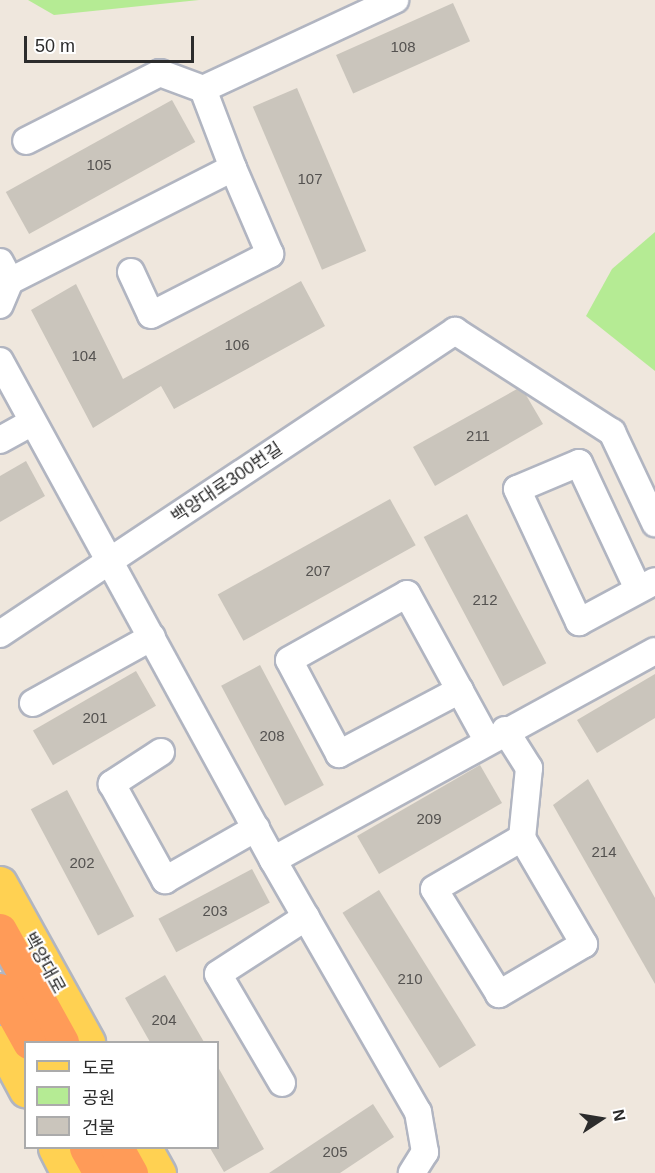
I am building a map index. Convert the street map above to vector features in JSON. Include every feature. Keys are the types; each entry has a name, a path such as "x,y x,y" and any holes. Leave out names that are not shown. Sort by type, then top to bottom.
{"highway":[{"path":"0,930 61,1041"},
{"path":"0,990 28,1041"},
{"path":"87,1149 100,1173"},
{"path":"118,1149 131,1173"}],"main road":[{"name":"백양대로","path":"0,883 87,1041"},
{"path":"0,1042 24,1087"},
{"path":"56,1149 68,1173"},
{"path":"146,1149 159,1173"}],"street":[{"path":"26,141 160,74 203,89 395,0"},
{"path":"131,272 151,315 270,254 233,168 203,89"},
{"path":"0,305 5,272 233,168"},
{"name":"백양대로300번길","path":"0,634 455,331 612,432 655,523"},
{"path":"0,361 31,423 110,561 273,860 418,1112 425,1152 412,1173"},
{"path":"0,440 31,423"},
{"path":"579,463 647,585 579,622 517,489 579,463"},
{"path":"460,690 339,754 289,660 407,594 460,690 496,735 529,768 522,838 584,944 500,994 434,889 522,838"},
{"path":"33,703 152,637"},
{"path":"273,860 496,735 655,651"},
{"path":"161,752 112,784 165,880 256,828"},
{"path":"282,1083 218,974 306,917"}],"green space":[{"path":"28,0 199,0 54,15"},
{"path":"655,232 655,371 586,316 612,269"}],"building":[{"path":"453,3 470,41 353,93 336,55"},
{"path":"297,88 366,251 322,270 253,107"},
{"path":"172,100 195,142 29,234 6,192"},
{"path":"301,281 325,326 174,409 161,386 93,428 31,310 76,284 123,379"},
{"path":"517,389 526,395 543,424 435,486 413,447"},
{"path":"26,461 45,496 0,522 0,476"},
{"path":"390,499 416,545 243,641 218,595"},
{"path":"467,514 546,663 503,686 424,537"},
{"path":"260,665 324,785 285,806 221,686"},
{"path":"136,671 156,706 53,765 33,730"},
{"path":"655,674 655,718 597,753 577,720"},
{"path":"480,765 502,803 379,874 357,836"},
{"path":"588,779 655,898 655,984 553,805"},
{"path":"67,790 134,916 98,936 31,809"},
{"path":"252,869 270,903 176,952 158,919"},
{"path":"379,890 476,1045 440,1068 343,913"},
{"path":"165,975 203,1041 149,1041 125,998"},
{"path":"219,1069 264,1149 224,1172 211,1149 219,1149"},
{"path":"373,1104 394,1137 340,1173 269,1173"}]}
